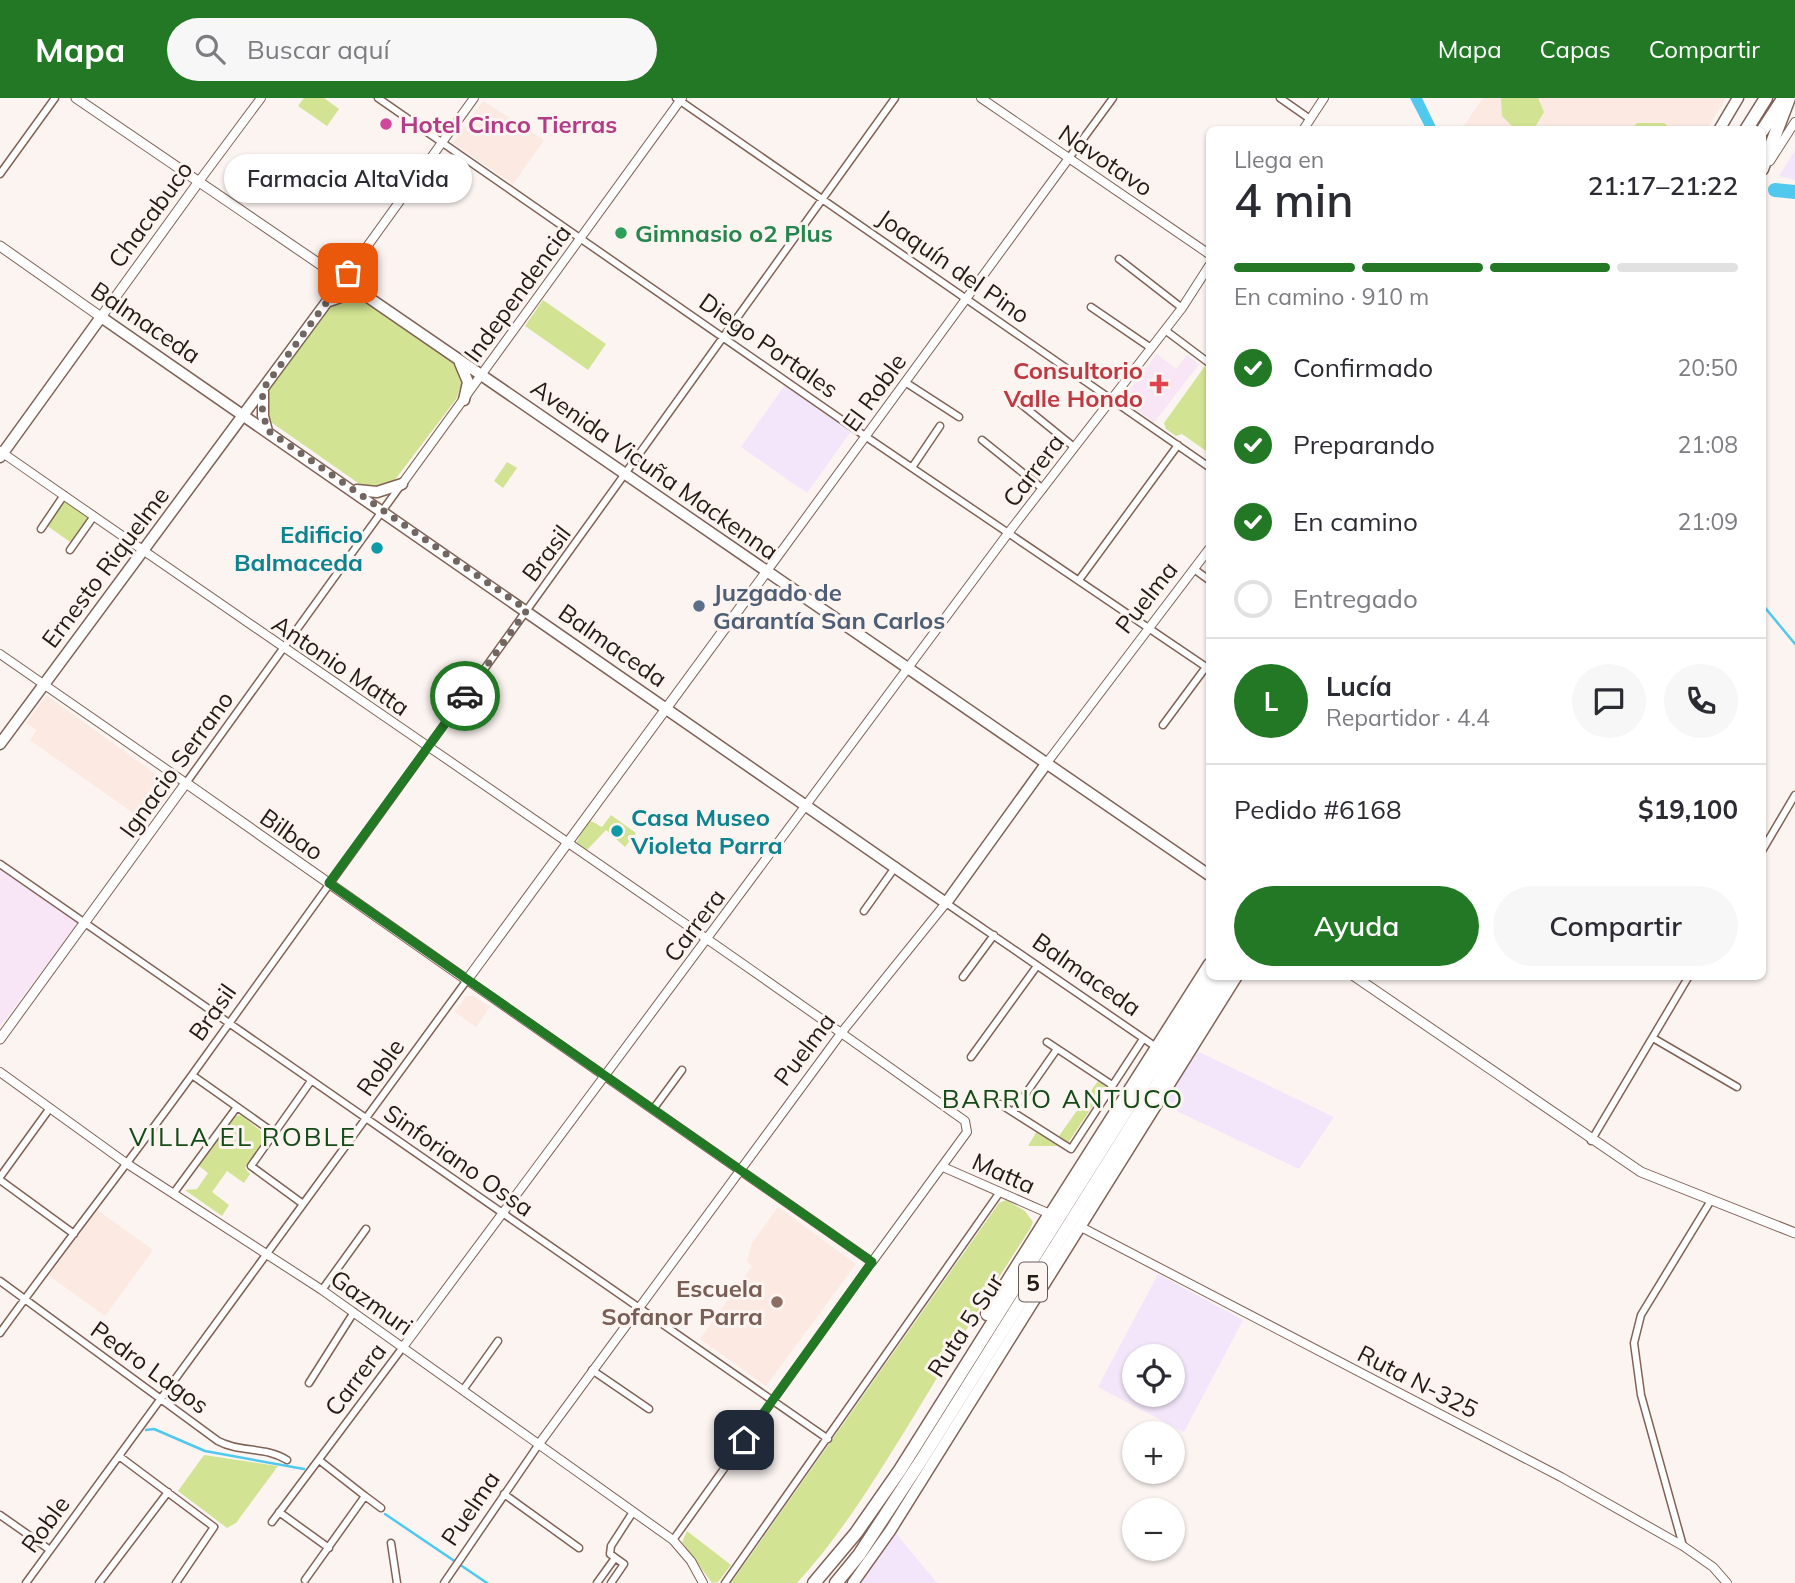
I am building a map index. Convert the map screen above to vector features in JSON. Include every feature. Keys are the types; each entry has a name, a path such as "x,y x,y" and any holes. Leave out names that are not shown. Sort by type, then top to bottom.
{"highway":[{"path":"1748,126 1766,98"},
{"path":"1766,126 1786,98"},
{"path":"1766,159 1786,98"},
{"name":"Ruta 5 Sur","path":"814,1583 886,1491 1208,980"},
{"name":"Ruta 5 Sur","path":"836,1583 859,1555 909,1481 1222,980"},
{"path":"937,1407 988,1313 1050,1214"}],"main road":[{"name":"Avenida Vicuña Mackenna","path":"76,98 200,180 1206,873"},
{"path":"1720,126 1738,98"},
{"name":"Chacabuco","path":"1,454 200,180"},
{"name":"Balmaceda","path":"0,246 946,903"},
{"path":"267,430 262,407 263,389 343,280"},
{"path":"324,304 346,295 370,298"},
{"path":"453,355 467,377 464,400"},
{"name":"Ernesto Riquelme","path":"0,744 263,389"},
{"path":"351,488 377,492 402,484"},
{"name":"El Roble","path":"667,709 767,572"},
{"name":"Roble","path":"467,980 667,709"},
{"name":"Puelma","path":"946,903 1046,764"},
{"name":"Bilbao","path":"186,783 467,980"},
{"name":"Ignacio Serrano","path":"0,1039 186,783"},
{"path":"1050,1214 1206,969"},
{"path":"853,1583 890,1531 1235,980"},
{"path":"1360,980 1641,1172 1710,1202 1795,1233"}],"street":[{"path":"0,174 55,98"},
{"name":"Chacabuco","path":"200,180 261,98"},
{"name":"Diego Portales","path":"378,98 865,436 1206,667"},
{"path":"343,280 474,98"},
{"name":"Brasil","path":"0,1333 192,1075 726,338 895,98"},
{"name":"Navotavo","path":"981,98 1206,252"},
{"name":"El Roble","path":"767,572 1113,98"},
{"path":"1280,98 1310,119"},
{"path":"1306,126 1324,98"},
{"name":"Joaquín del Pino","path":"679,99 1206,465"},
{"name":"Independencia","path":"383,510 679,99"},
{"path":"1766,165 1795,122"},
{"path":"1119,259 1182,308"},
{"name":"Carrera","path":"272,1522 1009,532 1182,308 1206,271"},
{"path":"1091,307 1151,348"},
{"path":"1165,330 1206,361"},
{"path":"905,382 959,417"},
{"path":"1016,400 1074,447"},
{"path":"912,466 940,426"},
{"path":"982,440 1043,489"},
{"path":"1079,580 1178,445"},
{"name":"Antonio Matta","path":"1,454 64,495 282,649 568,842 965,1121 968,1127 943,1167"},
{"path":"41,529 64,495"},
{"name":"Ignacio Serrano","path":"186,783 383,510"},
{"path":"70,550 94,516"},
{"name":"Puelma","path":"1046,764 1206,553"},
{"path":"1194,569 1206,578"},
{"name":"Bilbao","path":"0,654 186,783"},
{"path":"1163,725 1206,671"},
{"path":"1766,844 1795,795"},
{"name":"Sinforiano Ossa","path":"0,864 828,1439"},
{"path":"864,911 896,866"},
{"name":"Puelma","path":"444,1583 592,1370 842,1032 946,903"},
{"name":"Balmaceda","path":"946,903 1156,1047"},
{"name":"Balmaceda","path":"963,977 994,935"},
{"path":"971,1057 1037,966"},
{"name":"Bilbao","path":"467,980 872,1262"},
{"name":"Roble","path":"26,1583 467,980"},
{"path":"1591,1140 1687,980"},
{"path":"1653,1038 1737,1087"},
{"path":"1000,1104 1071,1149 1143,1039"},
{"path":"1047,1042 1112,1085"},
{"path":"1013,1112 1057,1049"},
{"path":"654,1108 682,1070"},
{"name":"Gazmuri","path":"0,1072 126,1163 268,1253 354,1312 673,1540 691,1561 703,1583"},
{"path":"192,1075 274,1133"},
{"path":"303,1204 251,1166 311,1081"},
{"path":"173,1194 237,1107"},
{"path":"50,1108 0,1178 74,1234"},
{"path":"673,1540 943,1167"},
{"name":"Matta","path":"943,1167 1050,1214"},
{"path":"725,1583 1000,1192"},
{"path":"1683,1546 1641,1395 1634,1343 1642,1315 1710,1202"},
{"name":"Ruta N-325","path":"1082,1227 1561,1477 1683,1546 1713,1567 1727,1583"},
{"path":"322,1290 366,1229"},
{"name":"Pedro Lagos","path":"0,1281 229,1447 267,1451 287,1460"},
{"path":"309,1383 354,1312"},
{"path":"463,1390 498,1341"},
{"path":"592,1370 649,1409"},
{"path":"119,1456 215,1529 176,1583"},
{"path":"319,1460 381,1508"},
{"path":"99,1583 168,1492"},
{"path":"504,1494 579,1548"},
{"path":"305,1580 365,1496"},
{"path":"279,1512 329,1548"},
{"path":"611,1583 624,1564 610,1554 611,1546 633,1513"},
{"path":"0,1515 50,1550"},
{"path":"391,1543 397,1583"},
{"path":"597,1583 615,1558"}],"shaded area":[{"path":"1483,98 1726,98 1709,126 1464,126"},
{"path":"483,101 544,140 513,184 453,143"},
{"path":"1795,150 1795,180 1779,176"},
{"name":"Consultorio Valle Hondo","path":"1157,354 1176,369 1187,355 1199,364 1154,423 1123,399"},
{"path":"785,385 852,430 807,493 741,447"},
{"path":"46,695 174,787 147,823 30,740 37,730 26,723"},
{"path":"0,866 80,922 0,1026"},
{"path":"466,996 474,996 490,1007 476,1027 455,1012"},
{"path":"1195,1050 1334,1117 1299,1169 1162,1104"},
{"name":"Escuela Sofanor Parra","path":"778,1207 856,1264 766,1386 700,1339 752,1266 747,1262 752,1243"},
{"path":"96,1209 153,1250 105,1316 48,1275"},
{"path":"1158,1274 1243,1320 1185,1430 1185,1421 1163,1421 1136,1407 1185,1407 1185,1344 1122,1344 1122,1400 1098,1387"},
{"path":"894,1531 937,1583 858,1583"}],"green space":[{"path":"304,98 324,98 339,109 327,126 298,106"},
{"path":"1501,98 1538,98 1544,112 1536,126 1512,126 1502,116"},
{"path":"1637,123 1664,123 1668,126 1634,126"},
{"path":"361,298 457,365 462,381 457,398 394,481 376,488 361,485 268,420 266,393 327,308 335,301"},
{"path":"543,300 606,344 588,370 525,326"},
{"path":"1205,366 1206,451 1182,434 1176,436 1166,429 1164,423"},
{"path":"507,462 517,468 503,488 494,481"},
{"path":"64,499 92,518 73,544 46,525"},
{"path":"611,815 636,833 625,847 606,830 587,850 576,843 589,820 602,827"},
{"path":"1098,1081 1106,1086 1068,1143 1059,1136"},
{"path":"241,1115 268,1137 245,1168 250,1174 244,1183 227,1171 212,1192 229,1205 222,1216 185,1190 197,1189 208,1173 199,1166 236,1116"},
{"path":"1037,1131 1062,1146 1028,1146"},
{"path":"1006,1200 1025,1211 1033,1222 1030,1229 845,1523 797,1583 731,1583 999,1203"},
{"path":"204,1455 278,1466 236,1523 227,1528 178,1491"},
{"path":"687,1531 731,1565 718,1582 712,1583 682,1542"}],"water":[{"path":"1410,98 1422,98 1436,126 1424,126"}],"waterway":[{"path":"1775,190 1795,192"},
{"path":"1766,609 1795,644"},
{"path":"146,1430 154,1429 205,1451 304,1469"},
{"path":"385,1514 487,1583"}],"way so far":[{"path":"348,273 263,389 265,423 267,430 527,610 465,696"}],"place":[{"name":"Hotel Cinco Tierras","path":"386,124"},
{"name":"Gimnasio o2 Plus","path":"621,233"},
{"name":"Farmacia AltaVida","path":"348,273"},
{"name":"Consultorio Valle Hondo","path":"1159,384"},
{"name":"Edificio Balmaceda","path":"377,548"},
{"name":"Juzgado de Garantía San Carlos","path":"699,606"},
{"name":"Casa Museo Violeta Parra","path":"617,831"},
{"name":"Escuela Sofanor Parra","path":"777,1302"}],"district":[{"name":"BARRIO ANTUCO","path":"1063,1098"},
{"name":"VILLA EL ROBLE","path":"243,1136"}],"route":[{"path":"465,696 329,883 872,1262 744,1440"}]}
